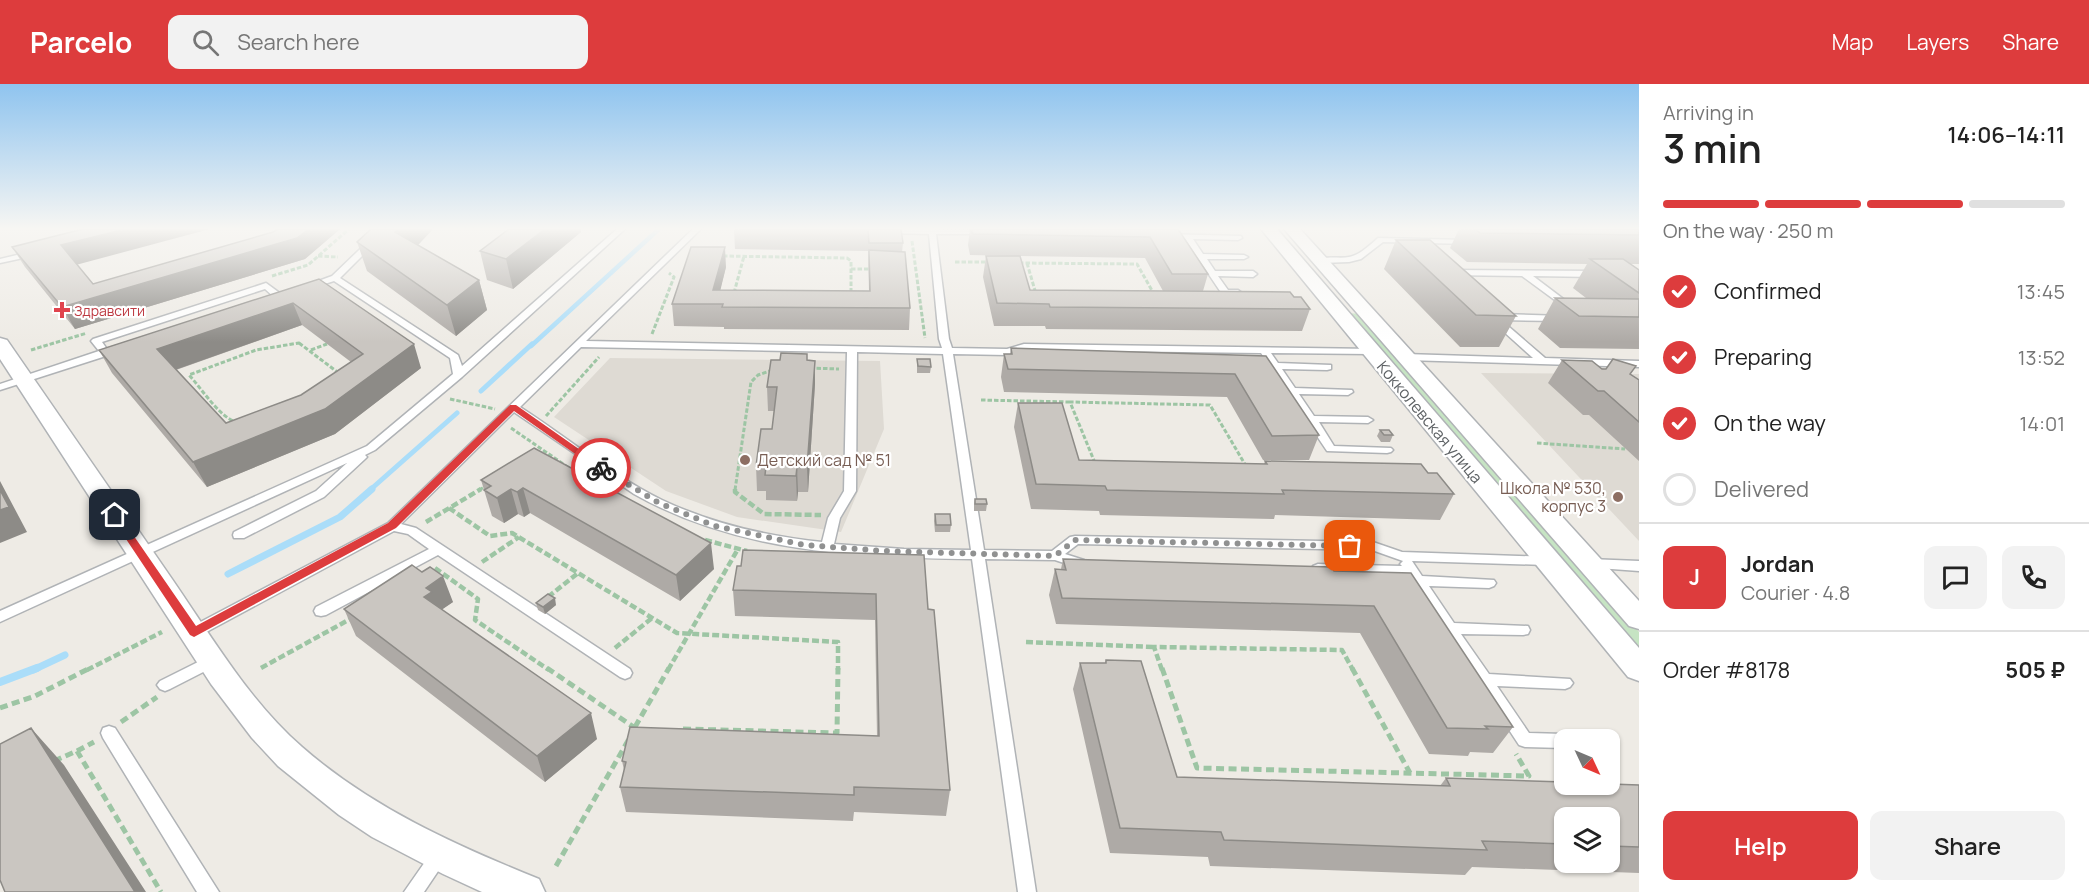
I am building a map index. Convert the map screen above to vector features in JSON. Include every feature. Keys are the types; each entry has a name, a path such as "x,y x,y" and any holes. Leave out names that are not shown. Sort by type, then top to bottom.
{"street":[{"name":"Кокколевская улица","path":"1300,267 1639,669"},
{"name":"Кокколевская улица","path":"1325,267 1639,619"},
{"path":"1334,307 1361,308"},
{"path":"0,344 12,383 141,554 213,660 263,728 311,772 369,815 440,855 526,892"}],"lane":[{"path":"301,289 335,278 347,267"},
{"path":"239,535 320,494 579,267"},
{"path":"194,632 392,526 657,267"},
{"path":"936,267 944,339 948,351 1027,892"},
{"path":"1208,267 1225,292 1247,293"},
{"path":"1212,273 1253,274"},
{"path":"1457,287 1448,279 1446,273 1611,274"},
{"path":"1523,273 1574,314 1492,317 1542,361"},
{"path":"335,278 455,357 458,375"},
{"path":"106,353 96,341 266,286 278,296"},
{"path":"268,300 290,293"},
{"path":"578,344 1007,352 1024,347 1371,351"},
{"path":"12,383 127,346"},
{"path":"827,547 834,518 850,491 852,350"},
{"path":"1265,351 1270,364 1293,391 1331,449 1388,450"},
{"path":"1007,352 1019,359"},
{"path":"1405,357 1639,364"},
{"path":"1270,364 1327,367"},
{"path":"1293,391 1348,392"},
{"path":"511,409 611,475 659,503 715,526 804,545 1055,556 1077,563 1089,563"},
{"path":"1311,419 1368,420"},
{"path":"0,617 371,448"},
{"path":"392,526 412,531 625,673"},
{"path":"1055,556 1075,540 1373,546 1401,556 1547,560"},
{"path":"321,611 439,549"},
{"path":"1401,556 1525,740 1554,741"},
{"path":"1589,564 1639,566"},
{"path":"1304,568 1489,583"},
{"path":"1450,628 1523,630"},
{"path":"165,685 213,660"},
{"path":"1485,680 1565,683"},
{"path":"109,733 206,890 210,892"},
{"path":"413,892 440,855"}],"path":[{"path":"732,303 741,267"},
{"path":"1028,267 1037,296"},
{"path":"1139,267 1159,303"},
{"path":"905,268 916,268 927,350"},
{"path":"851,304 851,269 883,269"},
{"path":"652,335 674,277 669,273"},
{"path":"299,343 311,350 340,374 286,416 261,425 248,426 232,421 189,375 256,350 284,344 299,343"},
{"path":"311,350 327,344"},
{"path":"782,367 758,375 751,382 735,492 764,514 815,514 834,518"},
{"path":"805,368 852,369"},
{"path":"431,396 511,409"},
{"path":"981,400 1210,405 1246,466"},
{"path":"1070,402 1096,466"},
{"path":"1537,443 1625,448"},
{"path":"536,455 545,449"},
{"path":"1234,466 1257,466"},
{"path":"412,531 488,484"},
{"path":"556,866 747,533"},
{"path":"470,570 519,537"},
{"path":"530,610 578,573"},
{"path":"603,658 652,618"},
{"path":"0,708 35,696 162,632"},
{"path":"1026,642 1342,650 1410,773"},
{"path":"1154,647 1197,768 1529,776 1510,746"},
{"path":"109,733 134,712 159,696 165,685"},
{"path":"44,765 77,751 161,892"}],"shaded area":[{"name":"Детский сад № 51","path":"610,358 880,361 884,429 841,532 737,517 666,491 554,417"},
{"name":"Школа № 530, корпус 3","path":"1481,373 1639,374 1639,541 1547,443"}],"green space":[{"path":"1349,313 1359,314 1639,632 1639,652"}],"building":[{"path":"28,267 79,267 93,284 153,267 199,267 62,307"},
{"path":"392,267 456,267 479,280 447,305"},
{"path":"684,267 720,267 713,290 870,291 869,267 906,267 910,308 722,307 723,304 672,304"},
{"path":"989,267 1023,267 1030,290 1290,292 1294,297 1301,297 1310,309 1050,307 1049,304 997,303"},
{"path":"1168,267 1203,267 1208,274 1172,274"},
{"path":"1424,267 1460,267 1516,316 1476,315"},
{"path":"1601,267 1634,267 1639,270 1639,293"},
{"path":"319,279 414,344 325,409 193,462 99,350","holes":["293,303 363,354 301,395 226,423 157,349"]},
{"path":"1555,298 1639,299 1639,317 1579,316"},
{"path":"1011,348 1266,356 1319,435 1272,436 1235,374 1008,369 1004,354 1012,354"},
{"path":"781,353 807,354 807,360 815,361 807,467 797,467 796,476 765,475 766,466 756,466 761,429 772,429 777,387 767,387 771,360 780,360"},
{"path":"917,359 930,359 931,367 918,366"},
{"path":"1613,359 1636,366 1630,374 1639,380 1639,422 1604,391 1598,391 1562,360 1592,361 1602,369 1606,369"},
{"path":"1018,403 1062,403 1079,460 1267,464 1265,461 1421,464 1428,473 1437,473 1454,494 1282,490 1284,494 1107,490 1105,486 1036,484"},
{"path":"1380,430 1389,430 1393,435 1384,435"},
{"path":"534,448 711,543 676,575 523,488 517,492 511,489 497,498 484,490 491,486 481,480"},
{"path":"0,490 9,507 0,510"},
{"path":"975,499 986,499 987,504 975,504"},
{"path":"935,514 950,514 951,525 936,525"},
{"path":"743,550 924,555 928,609 934,610 950,790 854,787 854,795 620,787 626,762 622,761 630,727 879,736 876,594 733,590 737,566 741,566"},
{"path":"1063,559 1332,567 1334,571 1411,573 1513,727 1447,728 1374,606 1062,598 1055,569 1066,570"},
{"path":"412,565 422,572 430,567 443,576 426,588 432,592 424,597 591,713 537,756 344,609"},
{"path":"548,594 555,598 543,607 536,603"},
{"path":"1106,660 1141,661 1177,777 1450,786 1446,778 1554,782 1554,795 1620,795 1620,784 1639,785 1639,847 1620,846 1620,807 1554,807 1554,844 1482,841 1487,850 1224,840 1221,832 1120,828 1080,663 1106,663"},
{"path":"31,728 135,892 5,892 0,880 0,744"}],"waterway":[{"path":"531,346 618,267"},
{"path":"481,391 532,344"},
{"path":"370,490 457,413"},
{"path":"228,574 340,517 372,489"},
{"path":"33,670 65,655"},
{"path":"0,682 37,668"}],"way so far":[{"path":"601,468 659,503 715,526 804,545 884,551 1055,556 1075,540 1350,546"}],"place":[{"name":"Здравсити","path":"62,310"},
{"name":"Детский сад № 51","path":"745,460"},
{"name":"Школа № 530, корпус 3","path":"1618,497"}],"route":[{"path":"115,515 194,632 392,526 513,407 601,468"}]}
